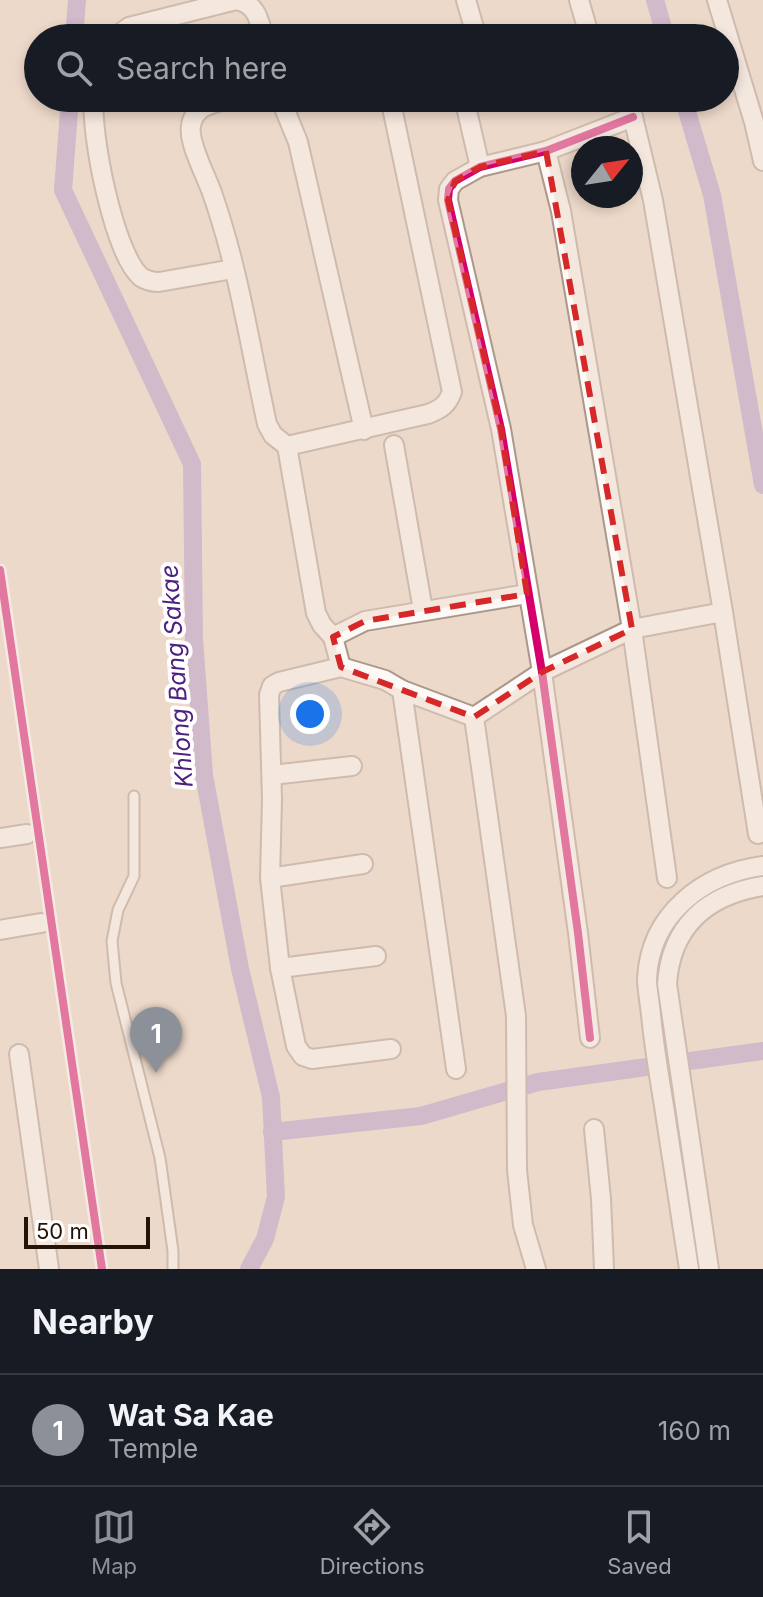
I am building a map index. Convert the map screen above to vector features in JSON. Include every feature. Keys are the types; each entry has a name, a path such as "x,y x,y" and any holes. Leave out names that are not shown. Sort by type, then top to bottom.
{"street":[{"path":"141,24 236,0 251,6 260,24"},
{"path":"466,0 473,24"},
{"path":"579,0 586,24"},
{"path":"717,0 724,24"},
{"path":"739,73 763,161"},
{"path":"94,112 94,129 116,234 139,275 149,282 159,282 233,269"},
{"path":"196,112 190,135 215,200 267,424 273,435 287,446 316,613 333,637 341,667"},
{"path":"286,112 298,142 364,430"},
{"path":"287,446 364,430 441,409 452,392 393,112"},
{"path":"467,112 480,167"},
{"path":"631,112 653,200 758,834"},
{"path":"590,1038 542,672 501,429 448,200 449,189 455,181 480,167 546,151 633,117"},
{"path":"546,151 561,211 632,629 667,878"},
{"path":"394,445 423,610"},
{"path":"333,637 365,621 527,594"},
{"path":"474,717 542,672 632,629 723,612"},
{"path":"391,1049 312,1059 303,1056 296,1046 280,968 270,878 272,775 269,695 272,686 279,682 341,667 385,680 402,690 474,717"},
{"path":"402,690 456,1069"},
{"path":"474,717 509,959 517,1061 515,1125 523,1225 536,1269"},
{"path":"272,775 352,766"},
{"path":"0,838 27,834"},
{"path":"270,878 363,864"},
{"path":"689,1269 655,1051 647,979 658,932 674,907 700,886 722,875 760,866 761,886 725,895 702,909 679,936 668,962 667,984 675,1046 709,1269"},
{"path":"0,930 41,923"},
{"path":"280,968 376,956"},
{"path":"19,1054 49,1269"},
{"path":"594,1129 604,1269"}],"lane":[{"path":"134,796 134,876 118,910 112,941 116,983 160,1158 173,1269"}],"highlighted area":[{"path":"546,151 632,629 542,672 474,717 341,667 333,637 365,621 527,594 501,429 448,200 455,181 480,167"}],"waterway":[{"name":"Khlong Bang Sakae","path":"75,24 77,0"},
{"path":"655,0 662,24"},
{"name":"Khlong Bang Sakae","path":"69,112 63,190 192,464 194,639 204,775 240,969 271,1097 276,1197 265,1239 249,1269"},
{"path":"687,112 712,195 763,485"},
{"path":"272,1132 421,1116 538,1082 763,1051"}],"cycle path":[{"path":"590,1038 542,672 501,429 448,200 449,189 455,181 480,167 546,151 633,117"},
{"path":"0,570 102,1269"}],"place":[{"name":"Wat Sa Kae","path":"156,1073"}]}
